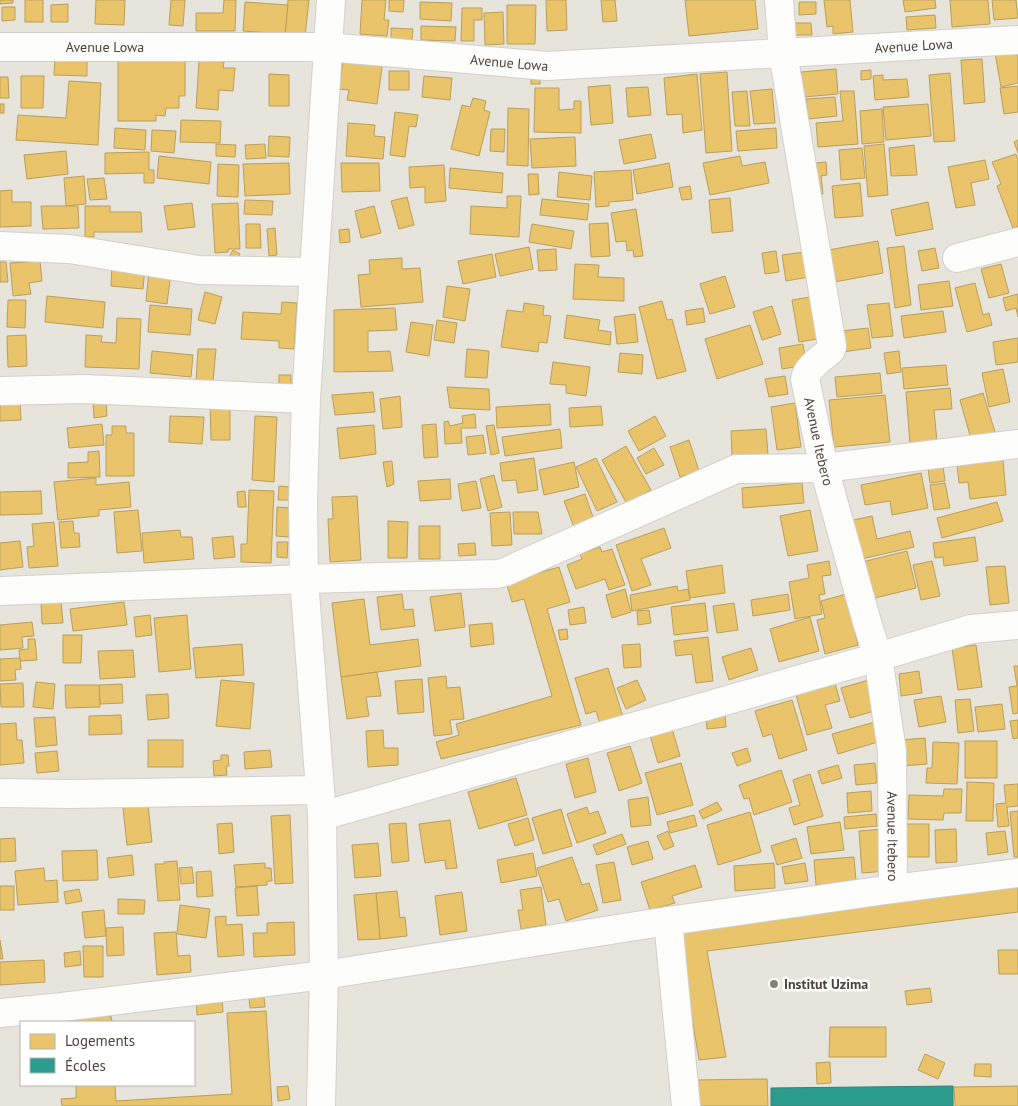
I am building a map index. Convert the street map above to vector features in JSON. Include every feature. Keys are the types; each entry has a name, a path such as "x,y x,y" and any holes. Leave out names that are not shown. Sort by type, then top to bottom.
{"street":[{"path":"321,1106 324,975 321,803 304,579 303,500 313,272 331,0"},
{"name":"Avenue Itebero","path":"779,0 783,53 832,342 831,350 808,370 805,379 824,468 878,657 892,751 893,889"},
{"name":"Avenue Lowa","path":"0,47 327,47 547,66 1018,40"},
{"path":"958,258 1018,242"},
{"path":"0,246 69,249 199,270 313,272"},
{"path":"0,392 84,389 306,399"},
{"path":"0,591 304,579 496,574 505,572 736,469 824,468 1018,444"},
{"path":"0,793 321,803 878,657 971,629 1018,625"},
{"path":"0,1013 324,975 668,921 1018,873"},
{"path":"668,921 686,1106"}],"shaded area":[{"path":"0,0 1018,0 1018,1106 0,1106"}],"building: Logements":[{"path":"0,0 13,0 13,3 0,4"},
{"path":"25,0 43,0 43,22 25,22"},
{"path":"96,0 125,0 124,25 95,24"},
{"path":"171,0 185,0 183,26 169,25"},
{"path":"224,0 236,0 235,31 196,31 196,13 223,13"},
{"path":"288,0 309,0 305,36 285,34"},
{"path":"362,0 386,0 384,20 389,20 387,36 360,34"},
{"path":"389,0 404,0 403,12 389,11"},
{"path":"546,0 566,0 567,30 547,31"},
{"path":"601,0 615,0 617,21 603,22"},
{"path":"685,0 755,0 758,29 689,36"},
{"path":"824,0 850,0 853,32 833,34 833,26 827,27"},
{"path":"903,0 935,0 936,8 905,12"},
{"path":"950,0 988,0 990,24 952,27"},
{"path":"992,0 1016,0 1018,18 994,20"},
{"path":"245,2 288,5 285,34 243,31"},
{"path":"420,2 452,3 451,21 420,19"},
{"path":"799,2 816,2 816,14 799,15"},
{"path":"68,4 68,22 51,22 51,5"},
{"path":"507,5 536,5 535,44 507,44"},
{"path":"2,7 15,7 15,20 2,21"},
{"path":"462,8 482,8 482,20 474,20 474,41 461,41"},
{"path":"503,12 504,44 485,45 484,13"},
{"path":"935,15 936,28 907,30 906,17"},
{"path":"795,23 811,23 812,35 795,35"},
{"path":"421,26 456,27 455,41 421,40"},
{"path":"391,28 413,29 412,40 391,39"},
{"path":"1018,49 1018,83 1001,87 995,53"},
{"path":"344,54 383,60 377,104 347,100 349,90 339,89"},
{"path":"55,58 87,59 87,76 54,75"},
{"path":"982,59 985,102 964,104 961,60"},
{"path":"118,60 185,61 185,96 179,96 179,108 166,108 165,116 156,115 156,121 118,121"},
{"path":"199,60 224,62 223,68 235,68 233,91 219,90 218,110 196,108"},
{"path":"836,69 838,94 804,97 801,72"},
{"path":"871,70 871,79 861,80 861,71"},
{"path":"389,71 409,71 409,90 389,90"},
{"path":"727,72 732,151 706,153 700,74"},
{"path":"531,73 540,73 540,84 531,84"},
{"path":"950,73 955,141 934,142 929,75"},
{"path":"269,74 289,75 289,106 269,106"},
{"path":"697,74 702,130 683,133 682,114 667,115 664,78"},
{"path":"883,75 883,80 907,79 909,97 875,100 873,76"},
{"path":"21,76 44,76 43,108 21,108"},
{"path":"424,76 452,78 450,100 422,97"},
{"path":"0,77 8,77 9,98 0,98"},
{"path":"69,81 101,83 98,145 16,140 18,115 66,118"},
{"path":"610,85 613,123 591,125 588,87"},
{"path":"1018,86 1018,112 1004,114 1000,88"},
{"path":"648,87 651,115 628,117 626,88"},
{"path":"535,88 559,88 559,110 574,109 574,101 581,101 581,133 534,132"},
{"path":"772,89 775,123 754,124 750,91"},
{"path":"747,91 750,126 735,126 732,92"},
{"path":"840,91 854,91 858,144 818,147 816,123 843,121"},
{"path":"835,97 837,116 808,119 806,99"},
{"path":"473,98 486,101 484,110 490,112 479,156 451,149 462,105 470,107"},
{"path":"0,104 4,104 4,113 0,113"},
{"path":"928,104 931,136 886,140 883,107"},
{"path":"508,108 529,109 528,166 507,165"},
{"path":"882,109 884,142 862,144 860,111"},
{"path":"395,112 418,115 416,127 409,126 405,157 390,155"},
{"path":"181,120 221,121 220,143 180,142"},
{"path":"348,123 375,125 374,136 385,137 383,159 346,156"},
{"path":"115,128 146,130 145,150 114,148"},
{"path":"776,128 777,148 738,151 736,131"},
{"path":"491,129 505,129 504,152 490,151"},
{"path":"152,130 176,131 174,153 151,151"},
{"path":"651,134 656,158 624,164 619,140"},
{"path":"269,136 290,137 289,157 268,156"},
{"path":"575,137 576,166 532,168 530,139"},
{"path":"1018,140 1018,153 1014,142"},
{"path":"216,144 236,145 235,157 216,156"},
{"path":"265,144 266,158 246,159 245,145"},
{"path":"884,144 888,195 868,197 864,146"},
{"path":"914,145 917,175 891,176 889,148"},
{"path":"862,148 865,178 841,180 839,150"},
{"path":"66,151 68,174 27,179 24,155"},
{"path":"149,152 149,170 154,170 154,183 144,183 144,173 105,174 105,153"},
{"path":"1016,154 1018,160 1018,226 1013,228 997,186 1001,184 992,162"},
{"path":"159,156 211,162 209,184 157,178"},
{"path":"740,156 742,166 765,162 769,183 710,195 703,163"},
{"path":"985,160 989,179 971,183 975,205 956,208 948,167"},
{"path":"826,162 827,175 821,176 823,194 810,195 807,164"},
{"path":"289,163 290,194 245,196 243,164"},
{"path":"341,163 379,163 380,191 342,192"},
{"path":"669,163 673,187 637,194 633,170"},
{"path":"218,164 239,165 238,197 217,196"},
{"path":"444,165 446,201 425,203 425,187 410,188 409,167"},
{"path":"450,168 503,173 502,193 449,188"},
{"path":"631,170 633,200 609,202 609,206 596,207 594,172"},
{"path":"559,172 592,176 590,200 557,197"},
{"path":"528,174 538,174 539,194 529,195"},
{"path":"84,176 86,204 66,206 64,178"},
{"path":"104,178 107,199 90,200 87,179"},
{"path":"860,183 863,216 835,218 832,186"},
{"path":"690,186 692,199 682,200 679,188"},
{"path":"12,190 12,202 31,202 31,226 0,227 0,191"},
{"path":"507,196 521,196 519,237 470,234 471,206 507,208"},
{"path":"407,197 414,225 399,229 391,201"},
{"path":"730,198 733,231 712,233 709,200"},
{"path":"542,199 589,204 587,220 540,215"},
{"path":"245,200 273,201 272,215 244,214"},
{"path":"928,202 933,229 896,236 891,210"},
{"path":"192,203 195,227 168,230 164,206"},
{"path":"238,203 240,249 228,249 228,252 215,253 212,204"},
{"path":"41,206 78,206 79,228 43,229"},
{"path":"85,206 110,206 110,212 141,212 142,232 94,232 94,237 85,237"},
{"path":"374,206 381,233 361,238 355,211"},
{"path":"636,209 643,256 634,257 633,250 627,251 626,241 616,242 611,213"},
{"path":"608,223 610,256 591,257 589,224"},
{"path":"246,224 260,224 261,248 246,248"},
{"path":"532,224 574,231 571,249 529,242"},
{"path":"275,228 277,255 269,256 267,229"},
{"path":"349,229 350,242 340,243 339,230"},
{"path":"878,241 883,273 829,283 823,251"},
{"path":"904,246 911,305 895,308 887,248"},
{"path":"529,247 533,269 500,276 495,254"},
{"path":"935,248 939,268 922,271 918,251"},
{"path":"556,249 557,270 539,271 537,250"},
{"path":"233,250 240,254 235,263 228,259"},
{"path":"776,251 779,272 765,274 762,253"},
{"path":"805,252 809,277 786,281 782,255"},
{"path":"492,254 496,277 463,284 458,261"},
{"path":"402,258 402,269 420,268 423,302 361,307 358,275 370,274 369,260"},
{"path":"40,261 42,281 29,283 31,294 13,296 10,263"},
{"path":"0,262 6,262 8,282 0,282"},
{"path":"575,264 599,265 598,277 624,278 624,301 573,299"},
{"path":"1001,264 1009,293 989,298 981,269"},
{"path":"112,265 145,268 143,289 111,286"},
{"path":"149,270 171,273 167,304 146,301"},
{"path":"725,276 735,307 710,314 700,284"},
{"path":"949,281 953,306 921,310 918,285"},
{"path":"975,283 983,315 989,313 992,325 967,332 955,288"},
{"path":"447,286 470,289 465,321 443,317"},
{"path":"205,292 222,297 215,324 198,320"},
{"path":"1018,294 1018,317 1016,308 1006,311 1003,298"},
{"path":"47,296 105,302 103,328 45,322"},
{"path":"816,296 823,338 799,342 792,300"},
{"path":"8,300 26,300 25,328 7,327"},
{"path":"662,301 667,320 672,319 686,371 657,379 639,307"},
{"path":"282,302 297,303 294,349 279,348 279,341 241,339 243,312 281,314"},
{"path":"524,303 544,306 543,315 551,316 547,343 539,342 538,352 501,347 507,310 523,312"},
{"path":"889,303 893,336 872,338 867,305"},
{"path":"150,305 192,309 190,335 148,332"},
{"path":"772,306 781,334 762,340 753,312"},
{"path":"395,308 397,330 368,331 368,352 390,351 393,371 334,372 334,310"},
{"path":"703,308 705,322 687,325 685,311"},
{"path":"943,311 946,332 904,338 901,316"},
{"path":"635,314 638,342 617,344 614,317"},
{"path":"567,315 600,320 598,330 611,332 610,345 564,338"},
{"path":"117,318 141,319 139,369 85,367 86,335 102,336 101,342 116,343"},
{"path":"437,320 457,323 454,343 434,340"},
{"path":"411,322 433,325 429,356 406,352"},
{"path":"750,325 763,364 717,379 705,339"},
{"path":"868,328 871,348 843,352 841,331"},
{"path":"26,335 27,366 8,367 7,336"},
{"path":"1018,338 1018,362 996,365 993,342"},
{"path":"803,344 806,365 782,369 779,348"},
{"path":"198,349 216,349 213,382 196,382"},
{"path":"467,349 489,351 487,378 465,377"},
{"path":"152,351 193,355 191,377 150,373"},
{"path":"899,351 901,372 887,374 884,353"},
{"path":"620,353 643,355 642,374 618,372"},
{"path":"553,362 590,367 586,396 566,393 566,385 550,384"},
{"path":"946,365 948,385 904,389 902,368"},
{"path":"1003,369 1010,402 989,407 982,373"},
{"path":"880,373 882,393 837,397 835,377"},
{"path":"279,375 291,375 291,386 279,386"},
{"path":"785,376 788,394 769,397 765,379"},
{"path":"447,387 489,389 490,410 450,408"},
{"path":"950,388 952,409 934,410 937,442 910,444 906,392"},
{"path":"373,392 375,412 335,415 332,395"},
{"path":"983,393 995,432 971,439 960,400"},
{"path":"885,395 890,442 834,447 829,400"},
{"path":"400,396 402,427 383,429 380,399"},
{"path":"106,399 107,416 94,418 93,401"},
{"path":"20,401 21,420 0,421 0,402"},
{"path":"795,403 801,447 777,450 771,407"},
{"path":"210,404 230,404 230,440 211,440"},
{"path":"550,404 551,425 497,428 496,407"},
{"path":"601,406 603,425 570,427 569,408"},
{"path":"475,414 476,428 461,428 462,443 445,444 444,422 448,421 450,426 463,423 462,416"},
{"path":"170,416 204,417 202,444 169,442"},
{"path":"255,416 277,417 274,482 252,480"},
{"path":"655,416 666,436 639,451 628,431"},
{"path":"102,424 104,445 69,448 67,428"},
{"path":"436,424 438,457 424,458 422,425"},
{"path":"374,425 376,454 340,459 337,428"},
{"path":"494,425 499,453 491,455 486,426"},
{"path":"112,426 126,426 126,433 134,433 134,476 106,476 106,435 112,435"},
{"path":"560,429 562,448 505,456 502,437"},
{"path":"766,429 768,455 732,457 731,431"},
{"path":"483,435 486,453 468,455 466,437"},
{"path":"689,440 699,471 680,477 670,447"},
{"path":"626,446 651,490 627,504 602,460"},
{"path":"654,448 664,465 646,474 637,458"},
{"path":"99,451 100,477 68,478 68,463 88,462 88,452"},
{"path":"534,458 538,490 518,493 516,480 502,481 500,463"},
{"path":"596,458 617,502 597,511 576,467"},
{"path":"1003,460 1006,495 970,499 968,482 959,483 957,465"},
{"path":"392,461 394,484 387,487 383,462"},
{"path":"574,462 579,487 544,495 539,470"},
{"path":"943,466 945,481 930,483 928,468"},
{"path":"921,473 928,508 892,515 890,501 865,505 861,485"},
{"path":"494,475 502,507 488,511 480,479"},
{"path":"96,478 96,485 129,482 131,507 99,510 99,516 58,520 54,482"},
{"path":"450,479 451,499 420,501 418,481"},
{"path":"476,481 481,508 462,511 458,484"},
{"path":"802,483 804,503 743,508 742,488"},
{"path":"945,483 950,508 934,510 930,485"},
{"path":"279,486 290,487 289,500 278,500"},
{"path":"249,490 274,491 271,563 241,562 241,544 247,544"},
{"path":"41,491 42,514 0,515 0,492"},
{"path":"245,491 246,507 238,507 237,492"},
{"path":"585,494 594,520 574,527 564,501"},
{"path":"357,496 361,560 330,562 328,519 333,519 332,497"},
{"path":"997,502 1003,521 942,538 937,518"},
{"path":"277,507 290,508 289,537 276,536"},
{"path":"138,510 142,551 117,553 114,512"},
{"path":"810,510 818,551 788,556 780,516"},
{"path":"510,512 512,545 492,546 490,513"},
{"path":"513,512 538,512 542,534 514,534"},
{"path":"872,516 877,539 910,531 914,547 857,560 849,521"},
{"path":"73,521 74,533 79,533 80,547 61,548 59,522"},
{"path":"388,521 408,522 407,558 388,558"},
{"path":"54,522 58,566 29,568 27,547 34,546 32,524"},
{"path":"419,526 440,526 440,559 419,559"},
{"path":"664,528 671,548 641,559 651,585 632,591 616,545"},
{"path":"180,530 181,537 192,537 194,559 144,563 142,533"},
{"path":"233,536 235,557 214,559 212,538"},
{"path":"975,537 978,561 944,566 943,557 935,558 933,543"},
{"path":"20,541 23,567 0,570 0,543"},
{"path":"277,542 288,542 287,558 277,557"},
{"path":"475,543 476,555 459,556 458,544"},
{"path":"600,547 602,552 612,549 625,585 609,590 605,579 576,589 567,565 582,559 580,554"},
{"path":"907,551 916,588 875,598 870,579 862,581 858,563"},
{"path":"829,561 831,575 822,576 825,594 819,595 822,614 795,619 789,582 809,578 807,565"},
{"path":"932,561 940,596 921,600 913,565"},
{"path":"722,565 725,593 690,598 686,571"},
{"path":"1005,566 1009,603 990,605 986,567"},
{"path":"559,567 570,602 547,609 581,725 441,759 436,742 459,735 456,724 552,696 524,599 512,602 506,582"},
{"path":"677,586 678,591 688,589 690,600 632,611 630,595"},
{"path":"625,589 631,612 612,618 606,595"},
{"path":"461,593 465,627 435,631 430,597"},
{"path":"402,594 404,610 413,609 415,626 381,630 377,597"},
{"path":"788,594 790,610 753,616 751,600"},
{"path":"846,594 858,645 825,654 817,620 825,618 821,601"},
{"path":"364,599 370,645 418,639 421,666 341,677 332,603"},
{"path":"61,601 63,623 42,624 41,602"},
{"path":"124,602 127,625 73,631 70,609"},
{"path":"705,603 708,631 674,635 671,607"},
{"path":"734,603 738,630 717,633 713,606"},
{"path":"584,607 586,623 570,625 568,610"},
{"path":"649,610 651,623 638,625 637,611"},
{"path":"150,615 152,635 136,637 134,617"},
{"path":"187,615 191,669 159,672 154,618"},
{"path":"810,617 819,651 779,662 770,629"},
{"path":"32,622 34,636 22,637 23,648 0,650 0,625"},
{"path":"492,623 494,644 471,647 469,625"},
{"path":"567,629 568,639 560,640 558,630"},
{"path":"63,635 82,635 81,663 63,663"},
{"path":"708,637 713,681 696,683 692,654 676,656 674,641"},
{"path":"28,639 35,639 37,660 20,661 19,650 28,649"},
{"path":"242,644 244,675 196,678 193,648"},
{"path":"640,644 641,667 624,668 622,645"},
{"path":"976,645 982,687 958,690 952,648"},
{"path":"751,648 758,670 729,680 722,657"},
{"path":"133,650 135,677 100,679 98,651"},
{"path":"20,658 21,669 15,670 16,680 0,681 0,659"},
{"path":"1014,666 1018,666 1018,713 1013,714 1009,687 1017,686"},
{"path":"608,668 623,717 600,724 596,711 586,714 575,678"},
{"path":"919,671 922,693 901,696 899,674"},
{"path":"377,672 381,696 366,697 369,716 347,719 341,677"},
{"path":"446,676 447,688 460,687 464,719 450,720 452,734 434,736 428,678"},
{"path":"422,679 424,712 398,714 395,681"},
{"path":"872,679 881,709 850,718 841,688"},
{"path":"221,680 254,683 250,729 216,726"},
{"path":"637,680 646,700 626,709 617,688"},
{"path":"834,680 840,701 825,705 832,728 807,735 795,691"},
{"path":"36,682 55,684 53,709 33,707"},
{"path":"23,683 24,707 1,707 0,684"},
{"path":"122,684 123,703 100,704 99,685"},
{"path":"65,685 99,685 100,707 66,708"},
{"path":"168,694 169,718 148,720 146,695"},
{"path":"941,696 946,722 919,727 914,700"},
{"path":"970,699 974,731 958,733 955,700"},
{"path":"792,700 807,750 779,759 772,734 763,737 755,711"},
{"path":"1002,704 1005,729 978,732 975,707"},
{"path":"121,715 122,734 89,735 89,716"},
{"path":"725,715 726,727 707,729 706,717"},
{"path":"55,717 57,745 36,747 34,718"},
{"path":"1018,720 1018,738 1013,739 1010,721"},
{"path":"875,722 881,741 838,754 832,734"},
{"path":"16,723 17,740 22,740 24,763 0,765 0,724"},
{"path":"671,725 680,756 658,763 649,732"},
{"path":"383,730 384,748 398,748 398,765 368,767 366,731"},
{"path":"925,738 927,764 902,766 900,740"},
{"path":"148,740 183,740 183,767 148,767"},
{"path":"965,741 997,741 997,778 965,778"},
{"path":"933,742 959,743 957,784 926,783 927,768 932,768"},
{"path":"630,746 642,783 619,791 607,753"},
{"path":"747,748 751,761 737,766 732,753"},
{"path":"270,750 272,767 245,769 244,752"},
{"path":"57,751 59,771 37,773 35,753"},
{"path":"221,755 228,755 229,766 226,766 227,775 214,776 213,761 221,760"},
{"path":"588,758 596,792 575,798 566,764"},
{"path":"681,763 693,805 657,815 645,773"},
{"path":"875,763 877,783 856,785 854,765"},
{"path":"838,765 842,778 822,784 818,771"},
{"path":"781,770 792,802 754,815 749,798 744,799 739,785"},
{"path":"810,774 823,816 794,825 789,808 800,805 793,780"},
{"path":"516,778 527,815 479,829 468,792"},
{"path":"967,782 994,783 993,821 966,821"},
{"path":"1018,784 1018,806 1007,807 1009,826 998,827 996,804 1006,803 1004,785"},
{"path":"944,789 962,789 961,813 944,813 943,820 908,819 909,795 943,796"},
{"path":"871,791 872,811 848,813 847,793"},
{"path":"648,797 651,825 631,827 628,800"},
{"path":"717,802 722,810 703,819 699,811"},
{"path":"148,805 152,842 127,845 123,808"},
{"path":"587,807 589,814 598,811 606,833 577,843 567,814"},
{"path":"561,809 572,846 543,854 532,818"},
{"path":"1018,811 1018,857 1014,857 1010,812"},
{"path":"750,812 761,852 718,865 707,825"},
{"path":"876,814 877,826 845,829 844,817"},
{"path":"290,815 293,883 275,884 271,816"},
{"path":"694,815 697,826 670,833 667,822"},
{"path":"528,818 534,840 515,846 508,824"},
{"path":"450,820 457,868 446,869 445,860 425,863 419,824"},
{"path":"840,822 844,850 811,854 807,827"},
{"path":"232,823 234,852 219,854 217,824"},
{"path":"406,823 409,861 392,863 389,824"},
{"path":"900,824 929,824 929,857 900,857"},
{"path":"883,829 887,871 862,873 859,831"},
{"path":"956,829 957,862 936,863 935,830"},
{"path":"668,831 674,846 664,850 657,836"},
{"path":"1005,831 1008,852 988,855 986,833"},
{"path":"622,834 626,844 597,855 593,845"},
{"path":"15,838 16,861 0,862 0,839"},
{"path":"796,838 802,858 777,865 771,846"},
{"path":"648,841 653,859 632,865 627,847"},
{"path":"378,843 381,876 355,878 352,845"},
{"path":"97,850 98,880 63,881 62,851"},
{"path":"533,853 537,876 501,883 497,860"},
{"path":"132,855 134,875 109,878 107,858"},
{"path":"572,857 582,885 589,883 598,910 566,921 559,899 548,902 537,868"},
{"path":"854,857 856,881 816,885 814,860"},
{"path":"177,861 180,900 158,901 155,864"},
{"path":"614,862 621,900 603,903 596,865"},
{"path":"265,863 265,868 271,868 272,881 267,881 267,885 236,887 234,865"},
{"path":"774,863 775,888 735,891 734,866"},
{"path":"805,863 808,881 785,884 782,867"},
{"path":"695,865 702,887 672,896 675,903 650,910 641,882"},
{"path":"192,867 194,883 181,884 179,868"},
{"path":"44,868 45,881 57,880 58,902 18,905 15,871"},
{"path":"211,871 213,896 197,897 196,872"},
{"path":"1018,884 1018,912 707,951 726,1057 699,1060 677,929"},
{"path":"0,886 14,886 14,910 0,910"},
{"path":"257,886 259,915 237,916 235,888"},
{"path":"541,887 546,925 521,929 518,910 523,910 520,890"},
{"path":"79,889 82,901 66,904 64,892"},
{"path":"397,891 400,918 405,917 407,936 380,939 376,893"},
{"path":"462,892 467,931 440,935 435,896"},
{"path":"376,893 380,939 358,940 354,895"},
{"path":"118,899 145,900 144,914 118,914"},
{"path":"180,905 210,909 206,938 177,934"},
{"path":"104,910 106,936 85,938 82,912"},
{"path":"226,916 226,925 242,924 244,955 218,957 215,917"},
{"path":"294,922 295,955 254,957 253,933 267,933 267,923"},
{"path":"123,927 124,955 107,956 106,928"},
{"path":"176,932 178,956 190,955 191,972 157,975 154,933"},
{"path":"0,940 3,959 0,959"},
{"path":"83,946 103,946 103,977 84,977"},
{"path":"998,950 1018,950 1018,974 999,974"},
{"path":"80,951 81,965 65,967 64,953"},
{"path":"44,960 45,982 0,985 0,962"},
{"path":"930,988 932,1002 907,1005 905,991"},
{"path":"222,997 223,1012 197,1015 196,1000"},
{"path":"264,997 265,1007 250,1008 249,998"},
{"path":"266,1011 272,1106 62,1106 61,1099 76,1098 76,1086 115,1086 116,1101 232,1094 227,1013"},
{"path":"111,1016 112,1021 72,1021 72,1018"},
{"path":"830,1027 886,1027 886,1057 829,1057"},
{"path":"925,1054 945,1063 938,1079 918,1070"},
{"path":"830,1062 831,1083 817,1084 816,1063"},
{"path":"975,1064 991,1064 991,1077 974,1076"},
{"path":"767,1079 768,1106 694,1106 693,1080"},
{"path":"288,1086 290,1099 278,1101 277,1087"},
{"path":"1018,1086 1018,1106 955,1106 954,1087"}],"building: Écoles":[{"path":"953,1086 953,1106 771,1106 771,1088"}],"place":[{"name":"Institut Uzima","path":"774,984"}]}
